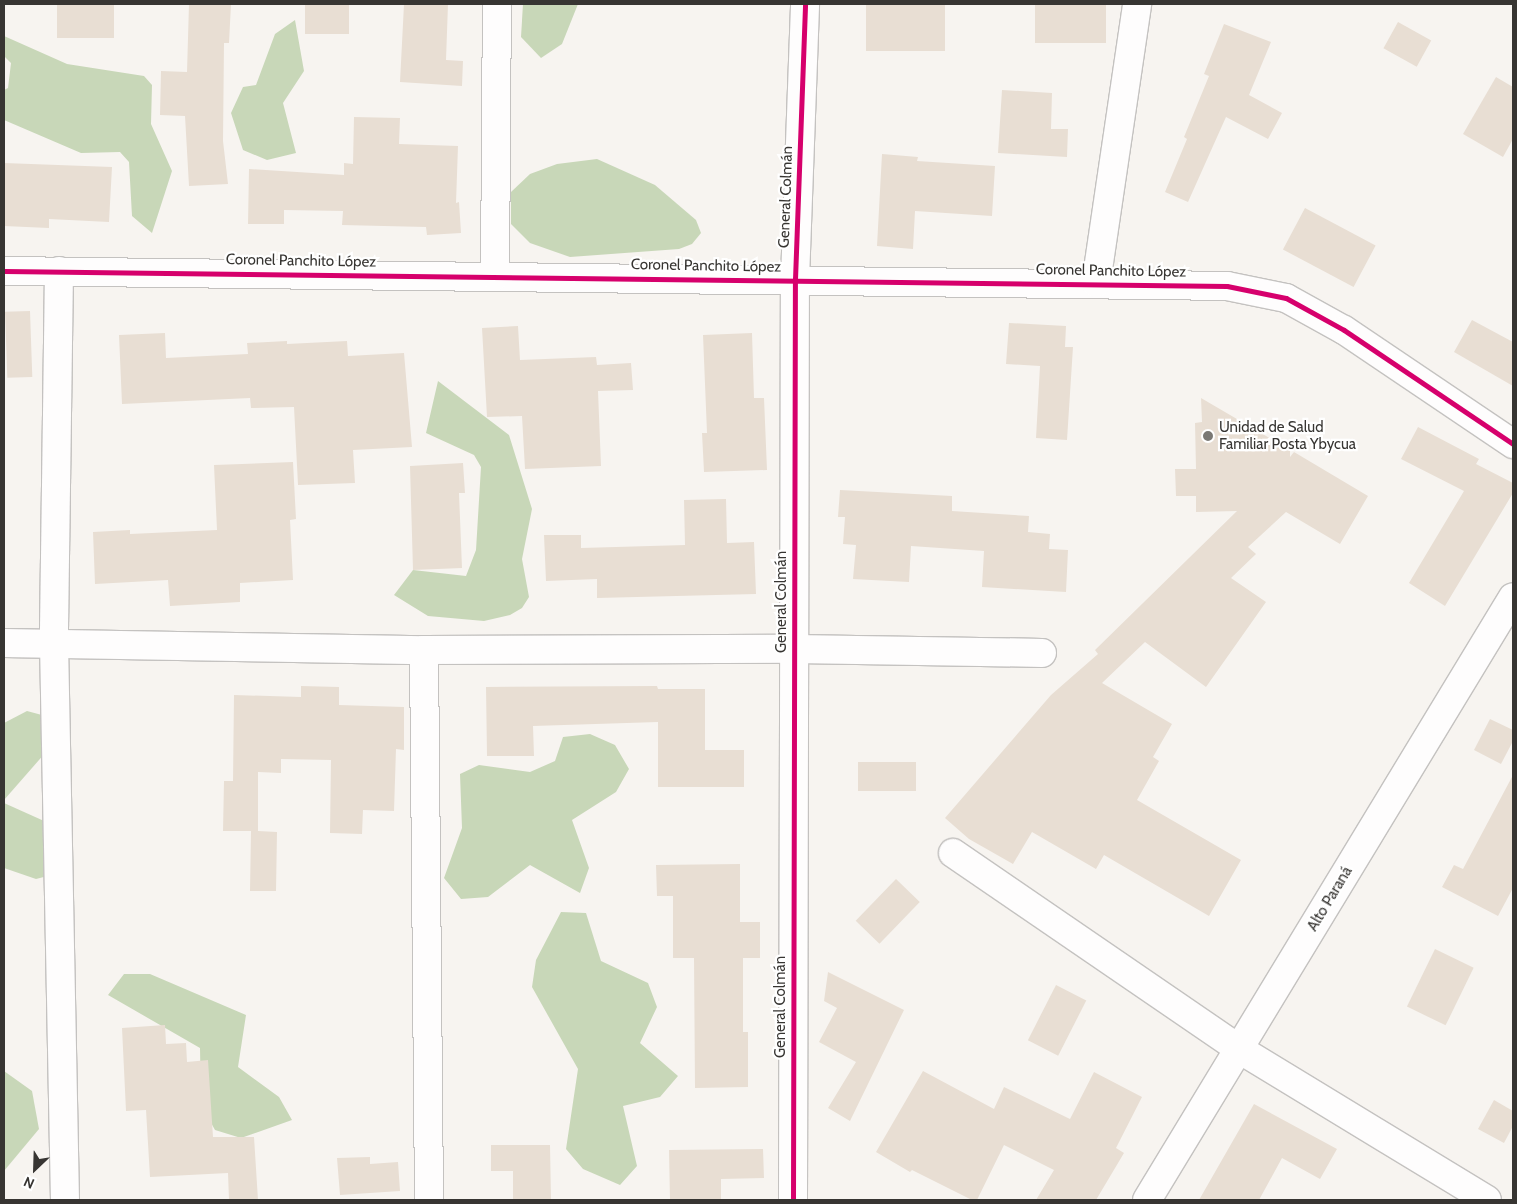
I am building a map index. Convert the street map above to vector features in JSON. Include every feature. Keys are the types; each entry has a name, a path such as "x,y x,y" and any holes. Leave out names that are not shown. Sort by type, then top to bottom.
{"street":[{"path":"494,276 497,4"},
{"name":"General Colmán","path":"793,1200 795,279 805,4"},
{"path":"1096,283 1137,4"},
{"name":"Coronel Panchito López","path":"4,271 795,279 1227,286 1286,298 1344,330 1513,444"},
{"path":"59,271 54,643 65,1200"},
{"name":"Alto Paraná","path":"1147,1200 1513,597"},
{"path":"4,643 424,650 795,649 1042,653"},
{"path":"424,650 429,1200"},
{"path":"953,853 1239,1049 1487,1200"}],"green space":[{"path":"523,4 578,4 562,44 541,58 521,37"},
{"path":"295,20 304,71 283,103 296,153 267,160 243,150 231,113 243,87 256,85 275,34"},
{"path":"4,36 67,64 144,76 152,85 151,124 172,171 152,233 132,216 129,162 120,152 81,153 4,120 4,90 8,88 11,63 4,56"},
{"path":"597,159 655,185 696,220 701,233 692,244 679,249 570,257 530,243 511,224 511,192 530,174 557,164"},
{"path":"438,381 509,435 532,509 522,559 529,597 522,608 510,615 484,621 428,616 394,595 413,570 466,576 476,550 481,467 474,455 426,433"},
{"path":"27,711 53,718 53,744 4,800 4,723"},
{"path":"590,734 615,745 629,769 616,792 572,820 589,868 580,893 530,865 488,897 461,899 444,878 462,828 460,774 479,765 530,772 555,761 563,737"},
{"path":"4,803 53,825 63,872 36,879 4,868"},
{"path":"561,912 586,913 601,961 648,983 657,1007 640,1043 678,1076 660,1097 623,1106 637,1166 620,1185 583,1169 566,1149 578,1069 532,987 536,960"},
{"path":"124,974 150,974 246,1015 238,1067 279,1097 292,1120 241,1138 215,1130 201,1105 200,1048 108,995"},
{"path":"4,1071 32,1091 39,1129 4,1171"}],"building":[{"path":"57,4 114,4 114,38 57,38"},
{"path":"189,4 231,4 229,43 224,43 223,141 228,184 189,186 185,116 160,115 161,71 187,72"},
{"path":"305,4 349,4 349,34 305,34"},
{"path":"404,4 448,4 446,60 463,61 462,86 400,82"},
{"path":"866,4 945,4 945,51 866,51"},
{"path":"1035,4 1106,4 1106,43 1035,43"},
{"path":"1398,22 1431,40 1417,67 1383,48"},
{"path":"1224,24 1271,42 1249,95 1282,113 1268,139 1226,117 1188,202 1165,192 1187,139 1184,137 1209,76 1204,74"},
{"path":"1496,77 1513,87 1513,139 1503,157 1463,134"},
{"path":"1002,90 1052,93 1051,129 1068,129 1067,157 998,153"},
{"path":"354,117 400,118 399,144 458,146 456,203 459,202 461,233 427,235 426,227 342,225 343,211 284,210 284,224 248,224 249,169 344,175 344,163 353,164"},
{"path":"882,154 918,157 917,161 995,166 992,216 915,211 913,249 877,246"},
{"path":"4,163 112,167 109,222 49,219 49,228 4,226"},
{"path":"1305,208 1376,246 1354,287 1283,249"},
{"path":"30,311 32,377 7,378 5,312"},
{"path":"1472,320 1513,342 1513,386 1454,352"},
{"path":"1009,323 1066,326 1065,347 1073,347 1067,440 1036,438 1040,366 1006,364"},
{"path":"518,326 520,360 596,357 597,365 631,363 633,390 598,391 601,466 525,469 522,416 487,417 482,328"},
{"path":"165,333 166,358 248,354 247,343 287,341 287,344 347,341 348,356 404,353 412,447 353,450 355,483 298,485 294,407 251,408 250,398 122,404 119,335"},
{"path":"752,333 754,398 764,398 767,470 704,472 702,433 707,433 703,335"},
{"path":"1201,398 1290,450 1290,457 1294,452 1368,496 1340,544 1286,512 1248,547 1256,554 1231,578 1266,602 1206,687 1145,642 1102,683 1172,724 1153,757 1159,761 1137,800 1241,860 1209,916 1104,855 1096,869 1032,832 1013,864 969,839 945,818 1051,695 1098,654 1095,650 1237,511 1196,512 1196,496 1176,496 1175,469 1196,469 1195,423 1202,422"},
{"path":"1418,427 1479,459 1476,464 1513,483 1513,493 1445,606 1409,583 1464,491 1401,459"},
{"path":"293,462 296,519 290,520 293,580 240,583 240,602 170,606 168,580 95,584 93,532 130,530 130,534 217,530 214,465"},
{"path":"463,463 465,493 459,493 462,568 413,570 410,466"},
{"path":"840,490 952,496 952,511 1029,516 1028,532 1050,534 1049,549 1068,550 1066,592 982,587 984,551 911,546 909,582 853,579 856,545 843,544 845,517 838,517"},
{"path":"726,499 727,543 754,542 756,594 597,598 597,579 546,581 544,535 581,535 581,548 685,545 684,500"},
{"path":"301,686 339,687 339,705 404,707 404,750 396,749 394,811 363,810 362,834 330,833 331,760 281,759 281,773 258,772 258,831 277,832 276,891 250,891 251,831 223,831 224,781 233,781 234,695 301,697"},
{"path":"657,686 658,689 705,689 705,750 744,750 744,787 658,787 658,722 533,726 534,756 487,756 486,687"},
{"path":"1490,719 1513,730 1513,741 1501,764 1474,750"},
{"path":"858,762 916,762 916,791 858,791"},
{"path":"1513,775 1513,888 1498,916 1442,887 1454,865 1463,869"},
{"path":"740,864 740,922 760,922 760,958 743,958 743,1032 748,1032 748,1087 695,1088 694,958 673,958 673,896 657,896 656,865"},
{"path":"896,879 920,902 879,944 856,921"},
{"path":"1435,949 1474,968 1446,1025 1407,1007"},
{"path":"828,972 904,1010 850,1121 828,1108 856,1062 819,1042 837,1008 824,1001"},
{"path":"1056,985 1086,1000 1058,1056 1028,1040"},
{"path":"165,1025 166,1044 186,1043 187,1062 208,1060 213,1137 254,1137 258,1200 229,1200 228,1173 150,1177 146,1110 126,1111 122,1028"},
{"path":"923,1071 994,1109 1004,1087 1070,1119 1094,1072 1142,1097 1116,1148 1124,1153 1096,1200 1036,1200 1054,1170 1004,1145 977,1200 972,1200 912,1170 910,1172 876,1152"},
{"path":"1494,1100 1513,1111 1513,1126 1504,1143 1478,1129"},
{"path":"1254,1104 1337,1149 1320,1179 1282,1158 1259,1200 1199,1200"},
{"path":"491,1145 550,1145 551,1200 513,1200 513,1171 491,1171"},
{"path":"763,1149 764,1178 721,1179 721,1200 670,1200 669,1150"},
{"path":"370,1157 370,1164 398,1162 400,1191 340,1195 337,1158"}],"cycle path":[{"path":"793,1200 795,279 805,4"},
{"path":"4,271 1227,286 1286,298 1344,330 1513,444"}],"place":[{"name":"Unidad de Salud Familiar Posta Ybycua","path":"1208,436"}]}
